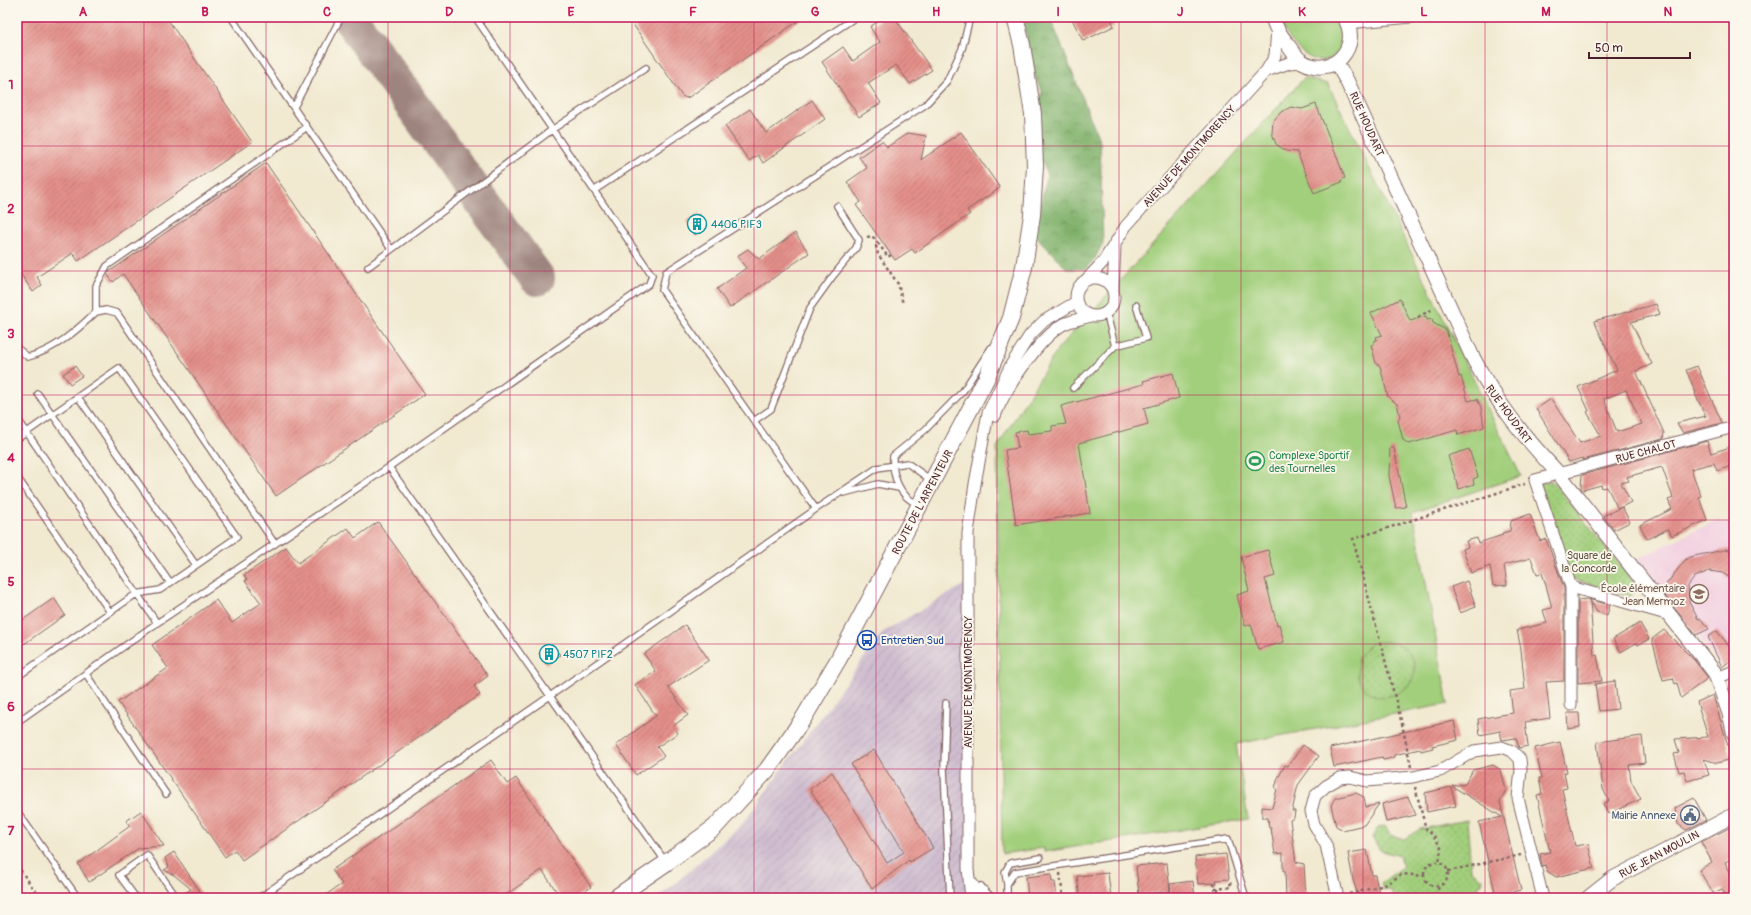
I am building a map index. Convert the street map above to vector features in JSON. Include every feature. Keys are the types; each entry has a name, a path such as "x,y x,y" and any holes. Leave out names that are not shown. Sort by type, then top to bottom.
{"main road":[{"name":"ROUTE DE L'ARPENTEUR","path":"615,898 666,863 715,826 768,770 803,719 822,686 933,481 986,379 1012,318 1024,266 1031,222 1035,166 1033,114 1022,44 1015,17"}],"street":[{"path":"1275,23 1303,62 1318,66 1336,62 1346,53 1350,40 1350,31 1346,20 1411,17"},
{"name":"AVENUE DE MONTMORENCY","path":"1087,279 1103,262 1126,226 1266,71 1275,56 1275,23"},
{"name":"AVENUE DE MONTMORENCY","path":"1266,71 1289,63 1303,62"},
{"name":"RUE HOUDART","path":"1336,62 1347,81 1472,356 1489,388 1533,447 1559,474 1715,672 1730,714 1734,733"},
{"path":"1113,292 1109,283 1102,278 1095,277 1087,279 1081,282 1077,288 1076,302 1082,312 1090,316 1104,314 1112,306 1114,296 1115,243"},
{"name":"AVENUE DE MONTMORENCY","path":"971,898 968,869 968,533 975,484 988,414 1011,365 1030,335 1040,326 1076,302"},
{"name":"AVENUE DE MONTMORENCY","path":"975,484 996,414 1018,373 1043,341 1064,324 1090,316"},
{"name":"RUE CHALOT","path":"1559,474 1734,427"},
{"path":"1559,474 1535,480 1571,587 1571,705"},
{"path":"1571,587 1670,615"},
{"path":"1717,678 1734,671"},
{"path":"1337,897 1326,845 1314,824 1311,811 1315,796 1326,786 1340,778 1350,777 1367,781 1413,777 1440,771 1474,751 1502,747 1512,751 1520,759 1521,770 1518,798 1543,898"},
{"name":"RUE JEAN MOULIN","path":"1588,898 1612,879 1734,815"},
{"name":"AVENUE DE MONTMORENCY","path":"970,880 981,898"}],"lane":[{"path":"232,17 391,249"},
{"path":"294,107 341,17"},
{"path":"17,722 157,623 389,467 649,284 652,275 475,17"},
{"path":"595,190 856,17"},
{"path":"816,509 662,290 666,272 925,105 947,81 962,49 970,17"},
{"path":"368,267 553,129 646,68"},
{"path":"96,312 96,286 107,266 308,127"},
{"path":"754,421 771,409 810,308 833,276 856,248 859,240 836,206"},
{"path":"1073,388 1114,346 1146,338 1136,305"},
{"path":"17,348 28,357 41,354 78,330 96,312 106,310 117,313 275,544"},
{"path":"1104,314 1108,319 1114,346"},
{"path":"920,505 912,502 899,488 892,465 893,456 925,430 963,391 1012,318"},
{"path":"17,439 119,368 236,537 160,590 136,594 17,677"},
{"path":"38,394 170,583"},
{"path":"78,397 196,565"},
{"path":"17,418 157,623"},
{"path":"259,898 877,468 907,463 933,481"},
{"path":"389,467 666,863"},
{"path":"17,477 110,612"},
{"path":"840,494 878,484 899,488"},
{"path":"86,674 166,794"},
{"path":"946,703 944,769 950,898"},
{"path":"17,811 78,898"},
{"path":"1007,884 1015,872 1228,839 1246,898"},
{"path":"136,898 119,875 147,855 177,898"},
{"path":"1008,898 1005,872 1010,864 1040,858"},
{"path":"981,886 992,898"}],"path":[{"path":"859,240 872,236 888,257 892,255"},
{"path":"878,243 876,246 878,254 898,284 903,304"},
{"path":"1418,317 1433,309"},
{"path":"1439,862 1434,862 1427,866 1424,871 1425,881 1438,887 1443,886 1448,878 1448,871 1439,862 1440,848 1434,836 1426,829 1402,724 1353,540 1535,480"},
{"path":"1448,871 1531,853"},
{"path":"1059,865 1063,898"},
{"path":"17,866 40,898"},
{"path":"1337,897 1385,885 1402,874 1424,876"},
{"path":"1218,889 1231,887 1230,879 1240,878"},
{"path":"1214,883 1215,889 1218,889 1219,898"},
{"path":"1438,887 1439,898"},
{"path":"1155,893 1158,898"}],"shaded area":[{"name":"École élémentaire Jean Mermoz","path":"1719,519 1722,523 1734,519 1734,658 1721,667 1637,559"},
{"path":"965,584 969,898 656,898 674,885 743,823 883,632"}],"green space":[{"path":"1023,17 1050,17 1100,142 1103,243 1094,260 1085,269 1067,269 1034,234 1047,175 1038,149 1035,116 1042,92 1033,71"},
{"path":"1279,17 1334,17 1342,30 1343,46 1329,59 1321,61 1313,59 1291,41"},
{"name":"Complexe Sportif des Tournelles","path":"1304,78 1328,84 1521,476 1413,512 1448,704 1236,744 1248,819 1044,852 1044,848 1002,854 997,447 1058,349"},
{"name":"Square de la Concorde","path":"1552,481 1636,585 1630,596 1572,579 1539,483"},
{"path":"1376,642 1386,642 1399,645 1405,649 1410,654 1415,666 1412,680 1408,685 1398,693 1385,697 1372,695 1362,686 1358,674 1358,659 1370,644"},
{"path":"1467,820 1471,870 1483,880 1477,891 1479,898 1394,898 1391,890 1384,890 1381,883 1403,867 1399,856 1380,850 1372,837 1378,827 1385,826 1390,835 1404,839 1420,829"}],"building":[{"path":"17,17 166,17 252,142 78,261 73,253 37,277 42,285 33,292 17,269"},
{"path":"628,17 804,17 686,98 682,96"},
{"path":"884,17 894,17 932,70 910,84 896,65 868,83 881,103 859,117 822,62 843,47 853,61 880,42 870,27"},
{"path":"1071,17 1110,17 1114,26 1083,41"},
{"path":"812,100 825,119 763,163 758,155 749,161 725,126 750,109 766,133"},
{"path":"1316,104 1345,178 1341,180 1342,182 1314,193 1297,152 1286,151 1276,144 1272,133 1273,121 1281,112 1291,107 1302,109"},
{"path":"961,132 1000,188 967,210 970,214 915,253 912,249 895,260 856,205 861,202 847,182 867,168 859,157 882,141 887,147 908,133 926,136 921,160"},
{"path":"266,163 425,394 276,496 123,274 113,282 107,274"},
{"name":"4406 PIF3","path":"699,214 707,226 695,235 687,222"},
{"path":"795,233 809,253 730,308 717,289 746,268 737,256 748,249 759,259"},
{"path":"1400,299 1410,321 1426,316 1427,320 1432,319 1433,323 1446,330 1459,377 1461,376 1468,401 1477,399 1481,407 1484,427 1458,435 1457,430 1409,444 1403,440 1398,420 1400,416 1397,404 1388,397 1380,366 1376,363 1371,345 1377,340 1376,337 1382,335 1371,313"},
{"path":"1656,304 1660,314 1631,322 1652,364 1636,371 1664,433 1663,439 1583,460 1583,458 1569,462 1536,409 1551,399 1580,443 1601,436 1587,412 1589,411 1578,387 1617,370 1594,321","holes":["1626,390 1642,424 1617,432 1604,399"]},
{"path":"75,366 82,376 70,384 63,374"},
{"path":"1697,366 1722,423 1683,433 1677,423 1706,416 1695,394 1696,393 1686,370"},
{"path":"1173,373 1179,398 1144,408 1148,424 1079,443 1090,513 1016,525 1005,450 1018,448 1015,432 1027,430 1028,434 1052,431 1052,426 1066,424 1061,406 1144,384 1143,381"},
{"path":"1707,441 1711,453 1734,446 1734,465 1717,471 1714,463 1691,469 1701,496 1699,497 1707,520 1672,536 1668,529 1647,539 1640,525 1672,509 1668,500 1673,498 1662,467 1627,477 1629,481 1621,483 1631,502 1618,509 1607,487 1602,488 1601,485 1583,490 1581,488 1582,475"},
{"path":"1390,448 1394,448 1406,507 1396,508 1389,476"},
{"path":"1469,449 1478,477 1473,479 1474,484 1459,489 1448,456"},
{"path":"1622,507 1630,522 1614,530 1603,516"},
{"path":"1530,514 1540,541 1546,539 1564,588 1564,681 1546,682 1550,718 1525,722 1528,746 1519,748 1516,738 1502,740 1500,731 1480,735 1478,719 1513,713 1510,691 1525,689 1521,649 1517,630 1547,623 1543,610 1552,608 1547,589 1542,573 1537,574 1531,558 1504,565 1507,585 1493,586 1490,566 1471,573 1463,549 1468,547 1466,541 1477,538 1478,543 1503,535 1502,533 1510,531 1511,521"},
{"path":"378,522 488,676 474,686 480,695 242,860 235,850 225,857 118,702 168,668 152,645 216,600 232,623 261,603 245,581 247,580 244,575 286,547 298,563 348,528 355,538"},
{"path":"1729,549 1734,557 1734,581 1723,573 1709,571 1695,577 1688,586 1689,602 1698,619 1700,618 1709,629 1696,635 1661,591 1689,557"},
{"path":"1268,550 1275,576 1265,579 1277,625 1279,624 1284,642 1258,649 1251,624 1245,626 1237,595 1249,591 1241,557"},
{"path":"1467,581 1476,607 1460,613 1451,587"},
{"path":"54,598 65,615 24,644 17,634 17,624"},
{"path":"1588,599 1610,605 1607,615 1597,612 1590,600 1594,656 1597,655 1602,681 1578,683 1578,600"},
{"path":"1640,623 1649,639 1638,645 1636,643 1621,652 1613,639"},
{"path":"685,625 709,660 668,687 688,715 673,726 678,733 657,747 664,756 636,775 616,745 656,716 635,685 656,671 644,654"},
{"path":"1664,630 1695,661 1708,678 1681,698 1677,683 1675,684 1673,678 1663,680 1652,639"},
{"path":"1717,631 1734,652 1734,658 1722,667 1708,637"},
{"name":"4507 PIF2","path":"553,645 560,655 546,664 539,653"},
{"path":"1615,681 1618,709 1599,711 1595,684"},
{"path":"1713,695 1732,759 1717,763 1704,759 1709,775 1687,781 1684,771 1679,772 1674,754 1679,753 1675,739 1708,737 1697,702"},
{"path":"1567,713 1579,713 1580,727 1568,729"},
{"path":"1454,721 1458,740 1432,746 1433,748 1421,751 1420,749 1394,755 1394,757 1388,759 1383,760 1382,757 1334,767 1330,748"},
{"path":"1642,736 1645,763 1629,765 1631,781 1641,799 1608,814 1603,804 1609,801 1603,789 1597,742"},
{"path":"1560,742 1567,772 1564,773 1567,788 1562,789 1575,846 1588,844 1594,868 1556,877 1547,871 1545,865 1542,866 1540,854 1550,852 1537,795 1542,794 1539,778 1542,778 1535,748"},
{"path":"1303,745 1319,756 1298,785 1292,811 1295,811 1294,818 1290,820 1296,862 1304,864 1306,898 1286,898 1283,853 1275,854 1271,828 1269,828 1268,818 1262,818 1262,807 1272,808 1278,778 1285,765 1288,766"},
{"path":"874,750 933,848 910,862 909,860 872,889 810,789 832,772 887,863 904,852 851,764"},
{"path":"491,760 507,784 516,778 591,887 576,898 561,898 542,870 501,898 321,898 342,884 332,870"},
{"path":"1493,765 1501,770 1506,790 1500,802 1521,890 1496,896 1479,822 1502,817 1452,786 1465,784 1473,770"},
{"path":"1451,787 1456,806 1427,812 1425,793"},
{"path":"1356,793 1364,797 1366,807 1379,804 1364,825 1343,830 1336,826 1331,805 1335,798"},
{"path":"1408,797 1416,815 1386,822 1382,804"},
{"name":"Mairie Annexe","path":"1694,798 1706,820 1686,830 1678,824 1675,808"},
{"path":"141,811 164,846 139,848 89,882 78,864 130,826 126,821"},
{"path":"1729,828 1734,844 1734,858 1725,862 1734,880 1734,898 1727,898 1722,889 1713,893 1699,870 1712,862 1701,842"},
{"path":"1367,850 1372,875 1375,875 1380,898 1359,898 1353,880 1348,853"},
{"path":"174,852 204,898 181,898 181,896 191,889 174,875 164,870 169,867 165,858"},
{"path":"1226,854 1229,879 1216,880 1217,883 1198,884 1195,857"},
{"path":"1167,863 1170,891 1139,895 1136,866"},
{"path":"1108,873 1111,898 1080,898 1077,876"},
{"path":"1051,874 1052,882 1055,882 1057,898 1028,898 1026,877"},
{"path":"1193,881 1195,898 1171,898 1170,884"}],"taxiway":[{"path":"349,17 537,278"}],"place":[{"name":"4406 PIF3","path":"697,224"},
{"name":"Complexe Sportif des Tournelles","path":"1255,461"},
{"name":"École élémentaire Jean Mermoz","path":"1699,594"},
{"name":"Entretien Sud","path":"867,640"},
{"name":"4507 PIF2","path":"549,654"},
{"name":"Mairie Annexe","path":"1690,815"}]}
